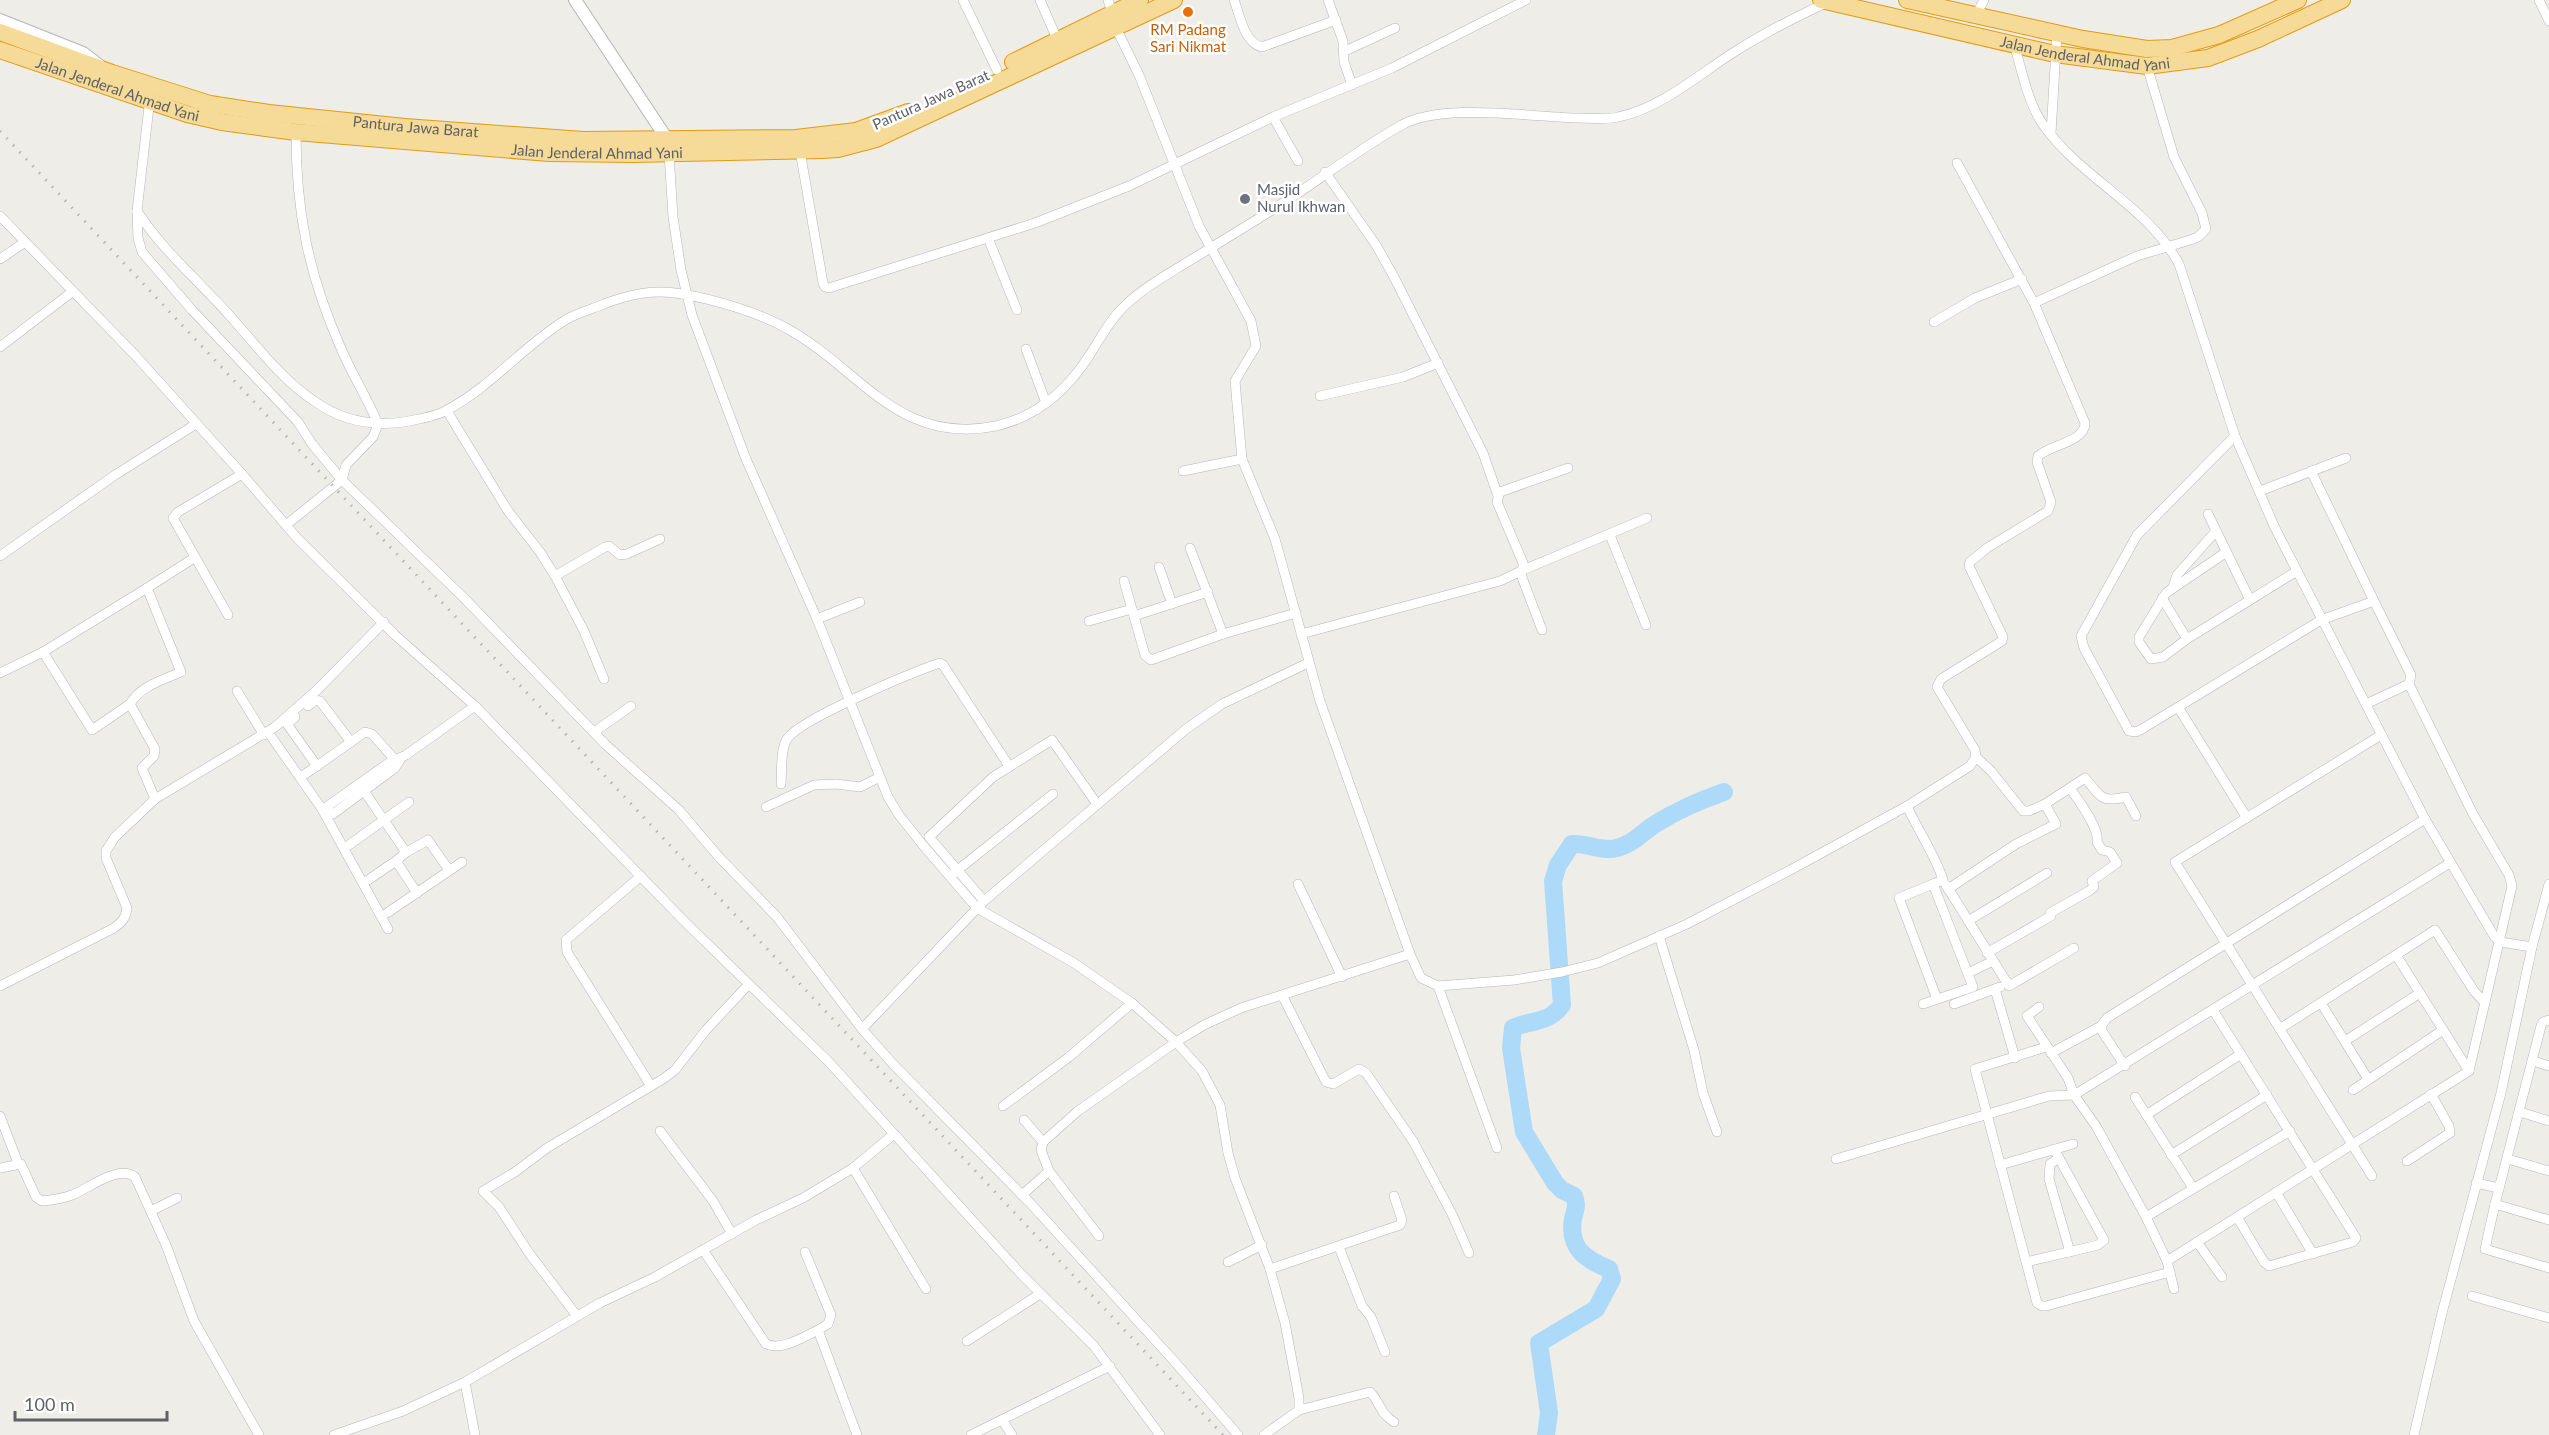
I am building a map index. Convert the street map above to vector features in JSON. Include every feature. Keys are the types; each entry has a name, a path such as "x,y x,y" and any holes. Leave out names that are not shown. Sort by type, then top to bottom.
{"highway":[{"name":"Pantura Jawa Barat","path":"0,32 150,94 280,114 518,136 668,146 796,138 856,131 906,114 1140,0"},
{"name":"Jalan Jenderal Ahmad Yani","path":"150,94 206,119 296,132 549,153 668,146 800,151 838,149 876,139 1112,13 1174,0"},
{"path":"1907,0 1980,7 2057,33 2147,49 2172,48 2219,35 2298,0"},
{"name":"Jalan Jenderal Ahmad Yani","path":"1824,1 2055,54 2147,66 2208,58 2258,39 2342,0"},
{"name":"Jalan Jenderal Ahmad Yani","path":"0,50 108,77"}],"street":[{"path":"575,0 668,146 673,217 686,294 708,361 746,459 818,619 880,777 899,815 981,905 1074,963 1132,1003 1176,1042 1202,1071 1220,1105 1228,1153 1235,1178 1270,1269 1293,1361 1299,1410"},
{"path":"963,0 997,70"},
{"path":"1040,0 1057,39"},
{"path":"1234,0 1249,38 1255,45 1262,46 1336,21"},
{"path":"1328,0 1345,51 1344,62 1352,85"},
{"path":"800,151 825,287 851,281 1035,223 1129,186 1175,162 1440,44 1526,0"},
{"path":"2539,0 2549,21"},
{"path":"137,211 148,228 193,275 272,365 292,384 333,413 354,421 378,424 410,421 447,411 569,318 639,293 656,291 686,294 762,316 789,329 817,348 879,400 914,419 934,426 972,429 996,426 1023,417 1046,403 1062,390 1078,371 1120,310 1135,296 1287,201 1325,172 1402,124 1428,115 1471,113 1600,119 1618,117 1668,96 1741,48 1824,1"},
{"path":"1112,13 1175,162 1186,196 1244,307 1256,338 1254,351 1235,381 1242,459 1275,539 1320,701 1410,954 1421,978 1438,986 1514,980 1598,963 1659,936 1796,867 1907,806 1970,766 1976,757 1976,750 1937,687 1941,680 2002,641 1969,566 1970,562 1987,548 2048,511 2051,502 2037,456 2080,435 2085,428 2085,423 2034,303 1957,163"},
{"path":"0,20 83,53 96,61 108,77"},
{"path":"1345,51 1395,28"},
{"path":"2050,133 2057,33"},
{"path":"2014,44 2033,105 2045,128 2078,164 2114,193 2170,247 2179,264 2235,436 2321,620 2425,819 2494,936 2500,942 2532,946"},
{"path":"2034,303 2138,256 2198,237 2206,229 2206,222 2174,157 2147,66"},
{"path":"150,94 137,211 138,238 142,252 192,310 298,422 312,444 342,480 464,598 594,732 679,810 718,856 777,917 862,1029 910,1082 1022,1195 1175,1362 1238,1435"},
{"path":"1274,117 1298,161"},
{"path":"286,525 342,480 346,465 373,437 378,424 365,393 340,348 311,272 298,203 296,132"},
{"path":"1325,172 1377,245 1483,453 1498,496"},
{"path":"0,216 135,355 296,537 475,706 748,985 828,1061 1040,1294 1094,1346 1160,1435"},
{"path":"988,238 1017,310"},
{"path":"0,259 25,242"},
{"path":"1934,322 1975,298 2022,279"},
{"path":"0,347 72,292"},
{"path":"1026,349 1046,403"},
{"path":"1320,396 1403,377 1438,363"},
{"path":"447,411 508,510 555,576 584,632 604,679"},
{"path":"0,556 196,424"},
{"path":"2235,436 2137,535 2081,636 2084,648 2129,731 2136,732 2321,620 2374,600"},
{"path":"2260,491 2346,458"},
{"path":"1183,471 1242,459"},
{"path":"1542,630 1521,571 1523,563 1497,502 1500,492 1568,468"},
{"path":"2167,1261 2469,1071 2500,942 2511,881 2473,814 2409,684 2411,675 2311,471"},
{"path":"228,615 172,518 178,512 242,474"},
{"path":"2208,514 2225,553 2250,600"},
{"path":"1301,634 1500,581 1647,518"},
{"path":"2173,586 2177,574 2216,531"},
{"path":"1610,535 1646,625"},
{"path":"555,576 605,547 609,546 620,555 627,554 660,539"},
{"path":"1190,548 1223,633"},
{"path":"2225,553 2173,586 2162,598 2139,638 2143,649 2151,659 2158,659 2297,571"},
{"path":"0,673 43,652 194,558"},
{"path":"1158,567 1172,604"},
{"path":"1124,580 1145,655 1151,660 1223,633 1296,613"},
{"path":"43,652 92,730 130,704 151,685 181,672 147,588"},
{"path":"1089,621 1172,604 1208,592"},
{"path":"2162,598 2187,639"},
{"path":"818,619 860,602"},
{"path":"0,986 122,922 127,909 106,858 106,851 115,837 155,799 266,733 317,690 384,622"},
{"path":"781,784 785,741 789,736 851,700 940,663 944,665 1009,766"},
{"path":"862,1029 981,905 1203,716 1222,704 1308,663"},
{"path":"2366,704 2409,684"},
{"path":"237,691 322,809 388,930"},
{"path":"317,766 287,724 315,700 320,700 351,742"},
{"path":"130,704 155,749 154,756 142,768 155,799"},
{"path":"405,853 361,789 475,706"},
{"path":"594,732 631,706"},
{"path":"2178,707 2247,818"},
{"path":"305,774 363,732 368,732 398,761"},
{"path":"2372,1176 2175,862 2381,735"},
{"path":"925,841 993,777 1052,740 1097,804"},
{"path":"1976,757 1991,771 2023,811 2029,811 2045,804 2085,778 2098,796 2106,800 2126,797 2136,816"},
{"path":"766,807 814,785 836,784 860,787 880,777"},
{"path":"1968,973 2050,916 2050,913 2089,891 2094,887 2092,881 2117,863 2110,852 2102,850 2086,812 2070,788"},
{"path":"953,874 1053,794"},
{"path":"349,845 409,802"},
{"path":"1937,999 1899,898 1933,885 1946,885 2016,844 2056,824 2045,804"},
{"path":"1907,806 1946,885 2009,986 2074,948"},
{"path":"2170,1272 2042,1306 2037,1303 1975,1069 2049,1050 2101,1026 2107,1018 2425,819"},
{"path":"368,880 405,853 428,840 449,870"},
{"path":"396,861 417,893"},
{"path":"387,913 462,862"},
{"path":"1836,1159 2049,1096 2074,1095 2125,1066 2450,863"},
{"path":"1968,921 2047,873"},
{"path":"641,876 565,943 567,952 651,1086"},
{"path":"1298,884 1342,977"},
{"path":"2414,1435 2442,1313 2481,1185 2532,946 2549,884"},
{"path":"1923,1004 1973,987 1933,885"},
{"path":"2281,1028 2435,930 2474,992 2485,1003"},
{"path":"1659,936 1694,1050 1703,1093 1717,1132"},
{"path":"1099,1236 1049,1171 1041,1150 1043,1142 1078,1112 1176,1042 1225,1014 1410,954"},
{"path":"2396,955 2469,1071"},
{"path":"577,1316 529,1253 499,1207 483,1191 515,1172 547,1148 675,1070 692,1046 748,985"},
{"path":"1438,986 1497,1148"},
{"path":"1954,1004 1999,988 2015,1058"},
{"path":"2345,1041 2420,993"},
{"path":"1282,995 1326,1082 1333,1084 1359,1069 1366,1072 1413,1141 1470,1253"},
{"path":"1003,1106 1069,1057 1132,1003"},
{"path":"2320,1003 2368,1079"},
{"path":"2039,1007 2027,1016 2068,1078 2074,1095 2096,1126 2146,1217 2167,1261 2174,1289"},
{"path":"2213,1010 2356,1239 2353,1242 2269,1266 2264,1262 2237,1217"},
{"path":"2549,1020 2543,1022 2541,1026 2485,1246 2486,1250 2549,1268"},
{"path":"2101,1026 2125,1066"},
{"path":"2353,1090 2443,1030"},
{"path":"2146,1115 2241,1054"},
{"path":"2533,1061 2549,1066"},
{"path":"2407,1161 2450,1133 2449,1126 2431,1094"},
{"path":"2171,1155 2267,1095"},
{"path":"2135,1096 2193,1188"},
{"path":"2520,1112 2549,1121"},
{"path":"0,1116 18,1163 21,1164 36,1197 42,1202 70,1196 117,1174 131,1174 140,1184 194,1321 213,1358 259,1435"},
{"path":"1024,1120 1043,1142"},
{"path":"660,1131 713,1201 732,1234"},
{"path":"2146,1217 2290,1131"},
{"path":"334,1435 403,1411 465,1382 577,1316 803,1198 853,1168 894,1134"},
{"path":"2000,1165 2057,1153 2073,1144"},
{"path":"2057,1153 2050,1164 2049,1179 2070,1252"},
{"path":"2026,1262 2098,1245 2103,1240 2057,1153"},
{"path":"2508,1159 2549,1171"},
{"path":"0,1168 18,1163"},
{"path":"853,1168 926,1289"},
{"path":"1022,1195 1049,1171"},
{"path":"2481,1185 2499,1188"},
{"path":"2276,1192 2313,1254"},
{"path":"1270,1269 1401,1224 1394,1196"},
{"path":"151,1211 177,1198"},
{"path":"2495,1204 2549,1220"},
{"path":"2197,1242 2222,1278"},
{"path":"1228,1262 1262,1245"},
{"path":"1339,1247 1362,1306 1371,1317 1385,1352"},
{"path":"703,1250 766,1344 773,1347 783,1346 828,1324 831,1315 805,1252"},
{"path":"966,1341 1040,1294"},
{"path":"2472,1296 2549,1318"},
{"path":"818,1330 857,1435"},
{"path":"971,1435 1110,1366"},
{"path":"465,1382 475,1435"},
{"path":"1264,1435 1299,1410 1370,1392 1374,1395 1380,1410 1394,1422"},
{"path":"1002,1420 1012,1435"}],"waterway":[{"path":"1546,1435 1549,1413 1539,1343 1596,1309 1612,1279 1609,1269 1580,1252 1573,1238 1572,1229 1576,1205 1574,1196 1562,1190 1555,1183 1524,1132 1511,1048 1513,1028 1546,1018 1562,1005 1553,881 1558,865 1572,844 1605,849 1623,846 1673,814 1724,792"}],"railway":[{"path":"0,131 1223,1435"}],"place":[{"name":"RM Padang Sari Nikmat","path":"1188,12"},
{"name":"Masjid Nurul Ikhwan","path":"1245,199"}]}
